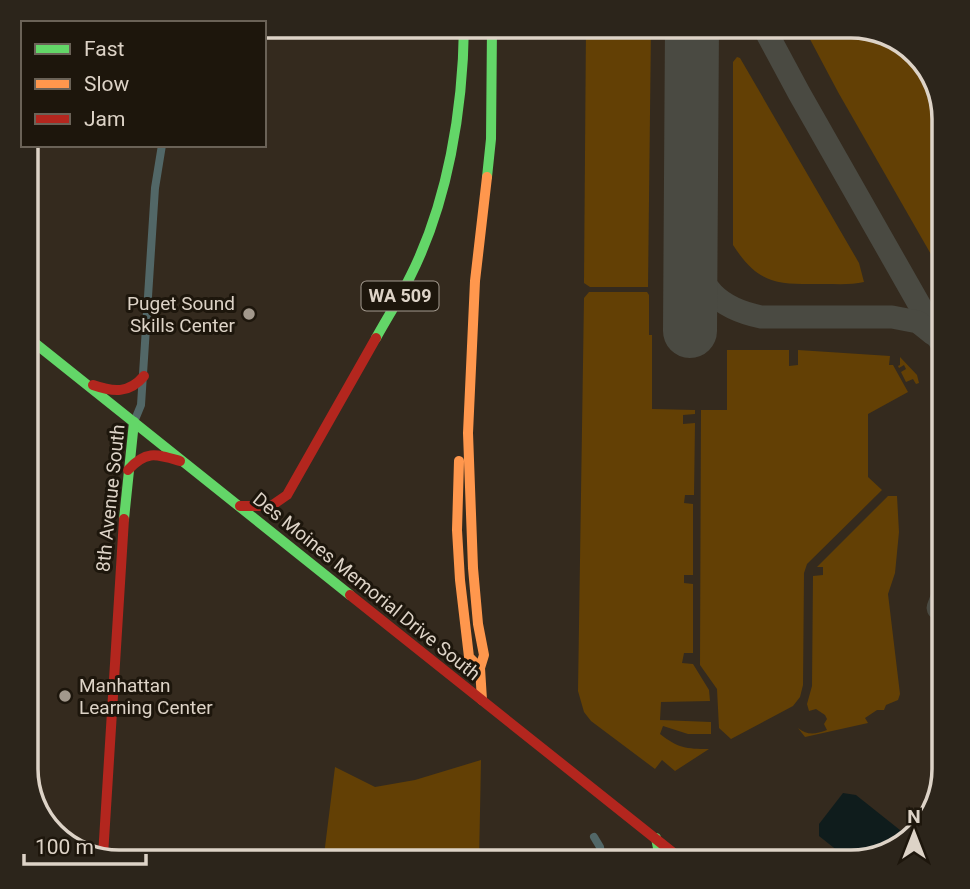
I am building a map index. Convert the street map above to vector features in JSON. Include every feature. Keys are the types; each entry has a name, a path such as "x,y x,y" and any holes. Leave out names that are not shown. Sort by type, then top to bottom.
{"main road":[{"name":"WA 509","path":"240,506 267,508 279,503 287,495 410,277 427,241 449,167 461,79 463,38"},
{"path":"480,668 469,657 466,640 457,530 462,341 484,118 484,38"},
{"path":"482,700 480,668 484,655 478,624 470,532 468,406 474,293 491,139 492,38"},
{"name":"Des Moines Memorial Drive South","path":"39,346 670,850"},
{"path":"83,382 116,393 132,388 144,376"},
{"name":"8th Avenue South","path":"103,849 120,556 134,422"},
{"path":"128,470 138,458 150,453 186,462"},
{"path":"656,838 658,850"}],"street":[{"name":"8th Avenue South","path":"134,422 141,405 144,376 155,188 162,147"},
{"path":"594,837 600,850"}],"shaded area":[{"path":"586,38 651,38 648,287 590,287 584,283"},
{"path":"809,38 850,38 881,45 908,62 918,75 929,99 931,114 931,255"},
{"path":"737,57 859,263 864,282 795,284 772,280 752,269 733,245 733,62"},
{"path":"589,292 647,292 649,335 652,335 652,409 695,410 695,414 683,415 683,424 695,423 694,495 685,495 684,503 693,504 693,575 684,575 684,583 693,584 693,653 684,653 682,663 693,664 709,690 710,701 661,702 660,720 711,722 711,734 688,734 663,726 660,734 677,745 709,749 675,771 662,760 655,769 591,721 584,712 578,691 584,298"},
{"path":"727,350 789,350 789,366 798,365 798,350 890,356 889,365 893,365 908,392 868,414 868,477 882,490 807,564 804,573 803,685 800,697 793,706 731,739 719,728 717,689 700,665 701,410 727,410"},
{"path":"900,357 917,375 919,383 916,384 913,379 906,382 901,372 906,369 904,365 899,368 898,366"},
{"path":"888,496 897,496 899,532 895,573 888,594 900,694 898,700 865,718 868,723 805,737 798,728 811,734 827,730 824,724 827,719 825,715 816,709 809,711 807,704 812,686 813,576 823,575 823,567 817,567"},
{"path":"481,760 479,850 325,850 335,767 375,787 415,780"},
{"path":"843,793 856,795 902,832 866,849 837,850 819,836 819,824"}],"taxiway":[{"path":"769,38 931,326"},
{"path":"691,245 699,273 713,294 722,302 746,313 761,317 892,317 918,322 931,333"}],"runway":[{"path":"690,331 692,38"}],"traffic: fast":[{"path":"376,338 423,248 444,187 456,122 464,38"},
{"path":"487,177 491,139 492,38"},
{"path":"39,346 350,595"},
{"path":"124,519 134,422"},
{"path":"656,838 658,850"}],"traffic: slow":[{"path":"482,700 480,668 484,655 473,568 468,433 475,281 487,177"},
{"path":"459,461 457,530 460,580 469,657 480,668"}],"traffic: jam":[{"path":"240,506 271,506 287,495 376,338"},
{"path":"93,385 107,389 127,389 144,376"},
{"path":"128,470 140,459 152,455 180,461"},
{"path":"103,849 124,519"},
{"path":"350,595 670,850"}],"place":[{"name":"Puget Sound Skills Center","path":"249,314"},
{"name":"Manhattan Learning Center","path":"65,696"}]}
